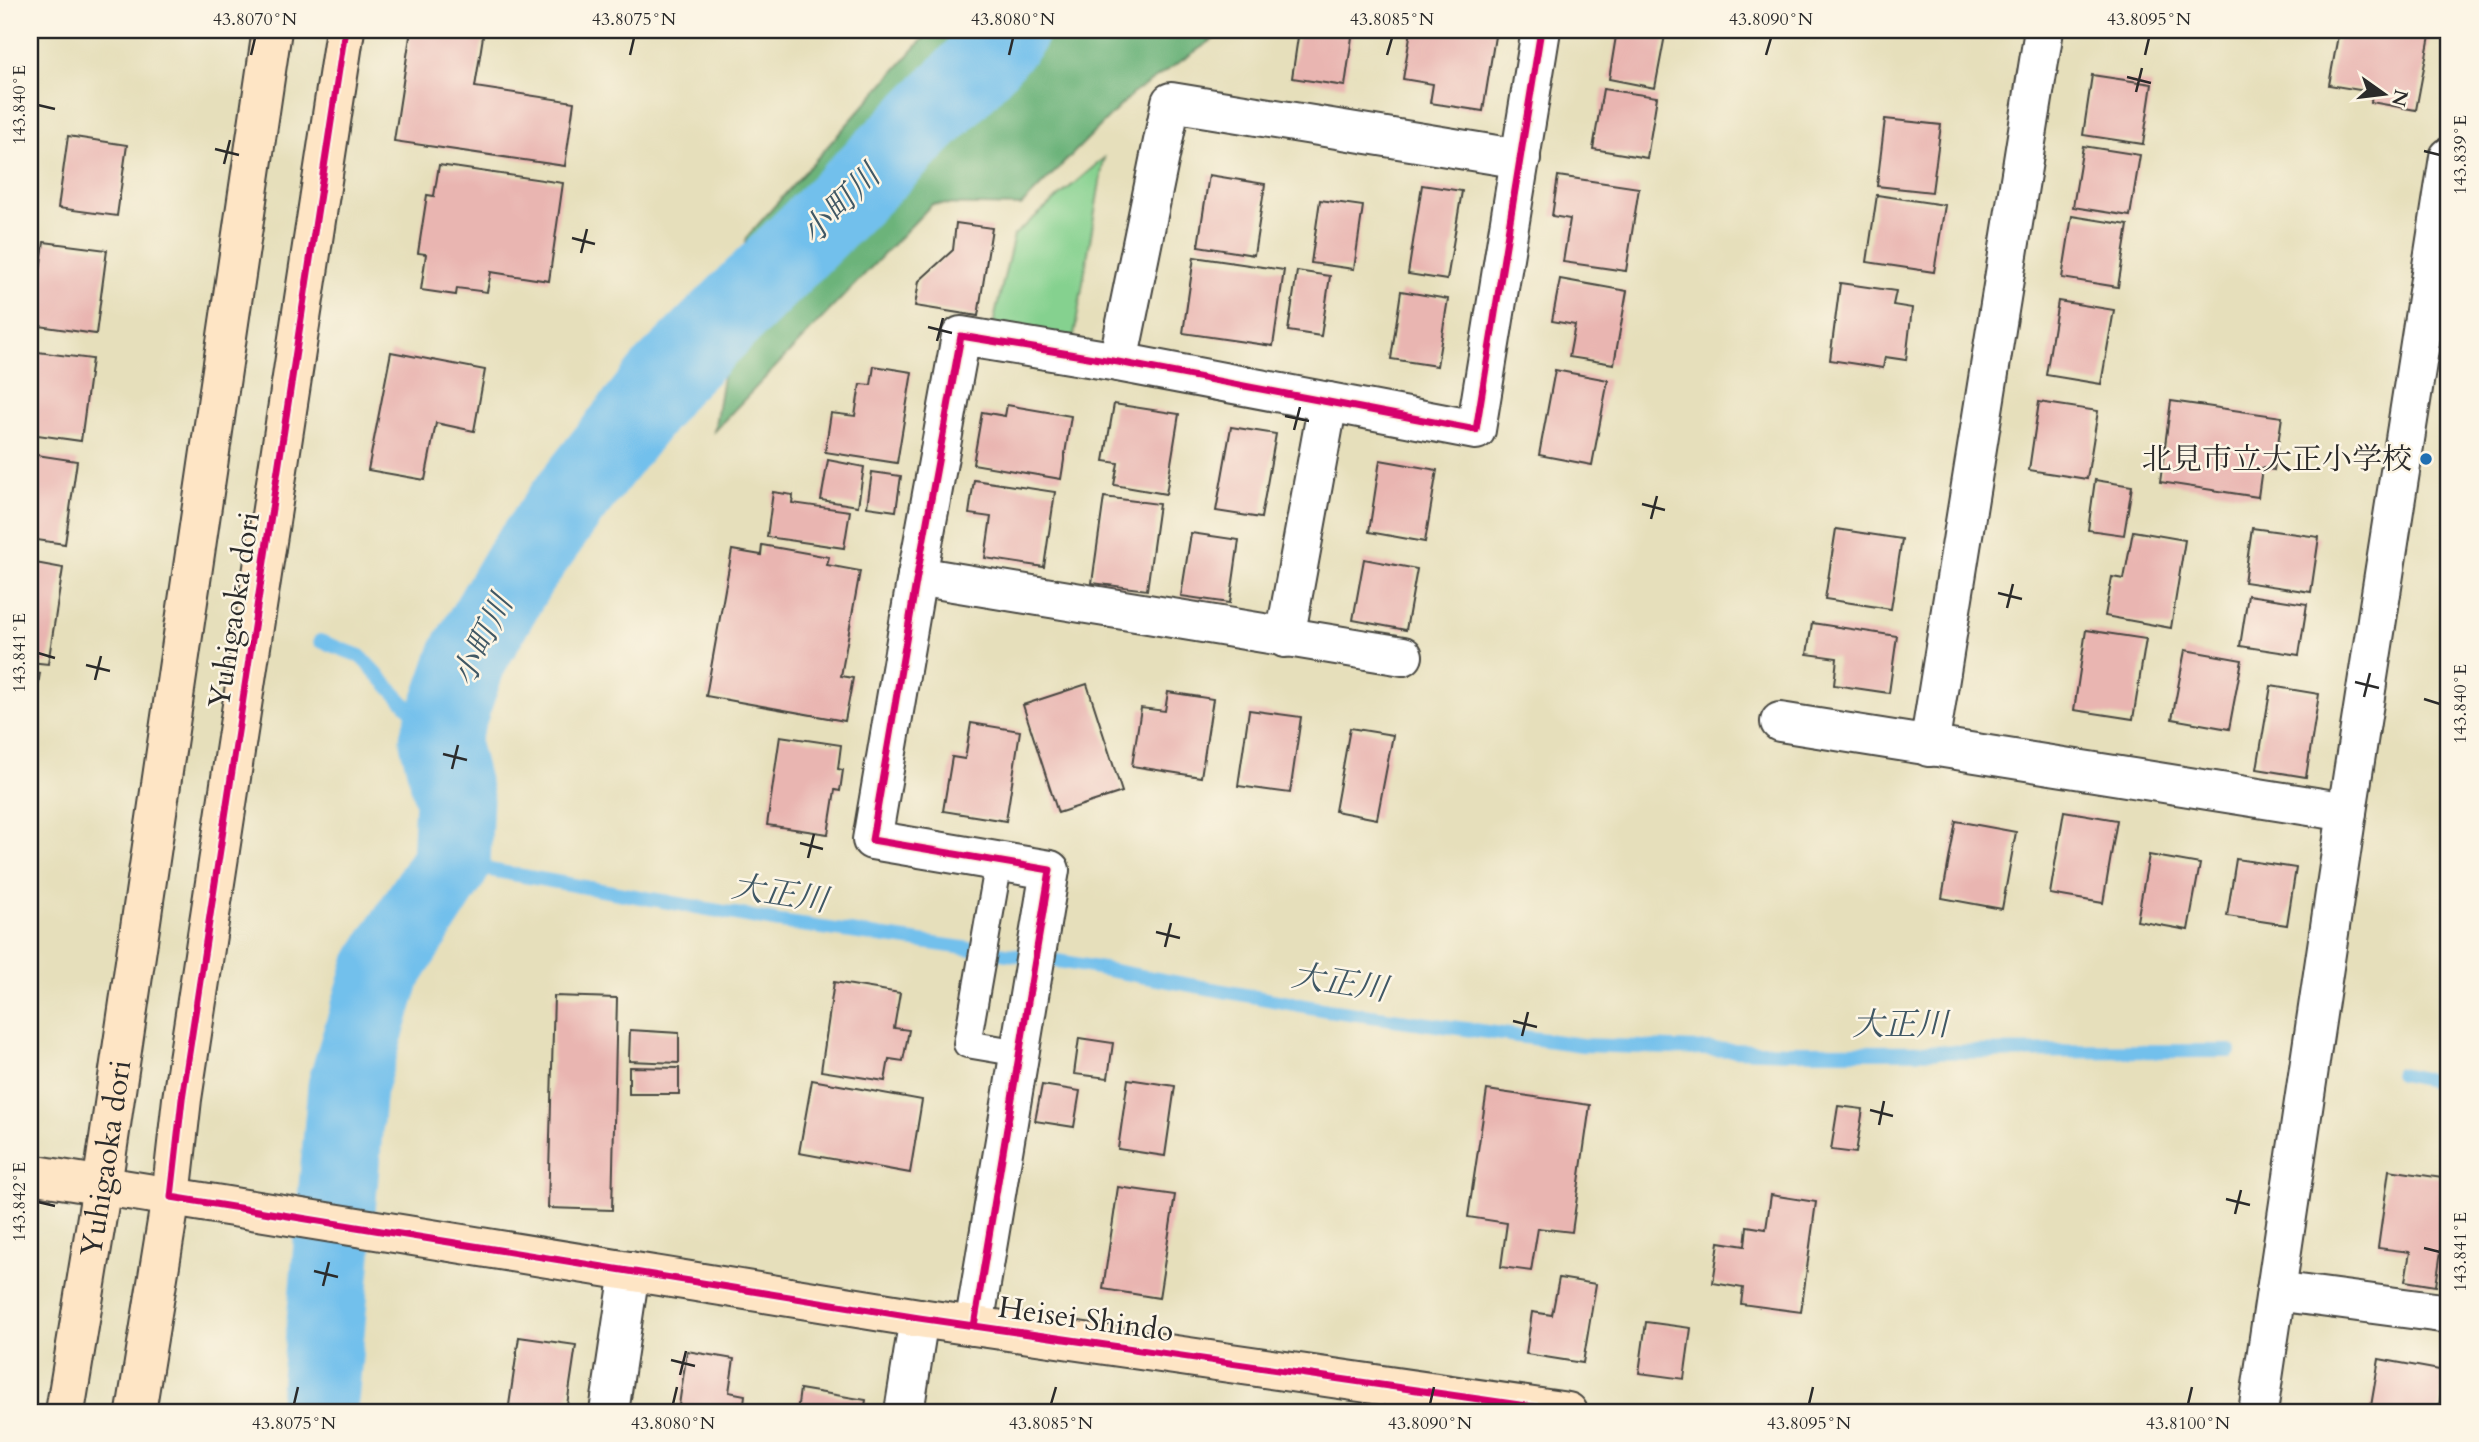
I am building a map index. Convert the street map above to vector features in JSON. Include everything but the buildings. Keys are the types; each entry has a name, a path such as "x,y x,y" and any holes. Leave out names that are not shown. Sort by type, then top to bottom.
{"street":[{"name":"Yuhigaoka dori","path":"65,1412 102,1186 272,30"},
{"name":"Yuhigaoka dori","path":"136,1412 171,1197 183,1099 345,30"},
{"path":"974,1326 1050,870 872,840 961,336 1118,362 1476,430 1541,30"},
{"path":"1929,747 2044,30"},
{"path":"1118,362 1171,102 1521,159"},
{"path":"2258,1412 2347,813 2449,157"},
{"path":"1285,638 1328,402"},
{"path":"917,576 1403,656"},
{"path":"1780,722 2347,813"},
{"path":"30,1174 171,1197"},
{"name":"Heisei Shindo","path":"171,1197 919,1318 1568,1412"},
{"path":"609,1412 630,1271"},
{"path":"2276,1291 2449,1314"},
{"path":"904,1412 919,1318"}],"lane":[{"path":"999,861 967,1044 1020,1053"}],"green space":[{"path":"931,30 1227,30 1132,94 1021,206 932,204 714,431 746,238"},
{"path":"1104,158 1073,342 992,329 1014,235"}],"waterway":[{"name":"小町川","path":"318,1412 347,1087 382,971 451,863 454,799 439,740 468,657 518,571 572,496 665,378 965,80 1009,30"},
{"path":"320,641 360,656 439,740"},
{"name":"大正川","path":"451,863 780,922 1064,962 1327,1010 1582,1045 1792,1052 2230,1051"},
{"name":"大正川","path":"2400,1074 2449,1084"}],"cycle path":[{"path":"345,30 182,1099 171,1197 919,1318 1568,1412"},
{"path":"974,1326 1050,870 872,840 961,336 1118,362 1476,430 1541,30"}],"place":[{"name":"北見市立大正小学校","path":"2426,459"}]}
